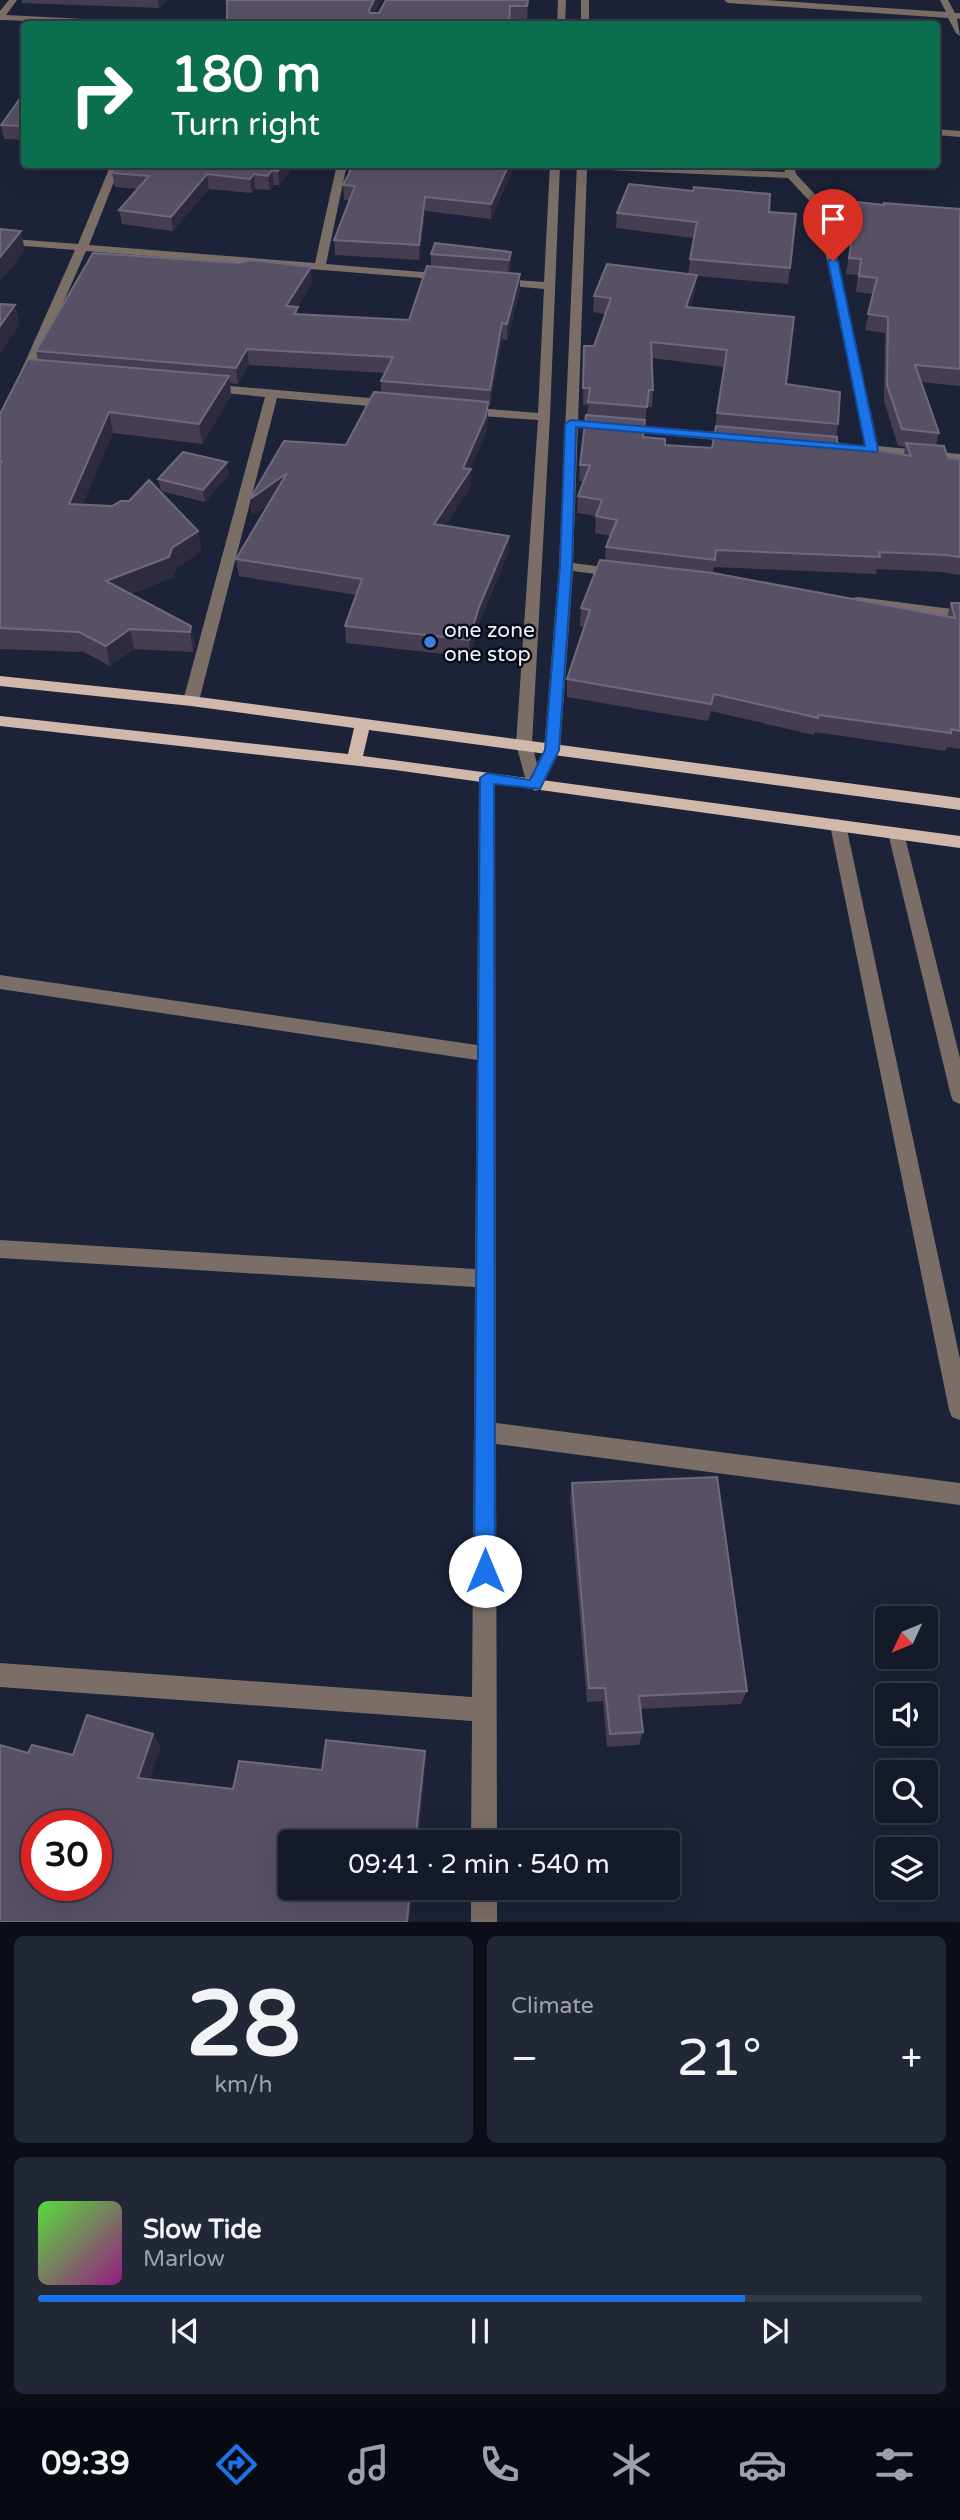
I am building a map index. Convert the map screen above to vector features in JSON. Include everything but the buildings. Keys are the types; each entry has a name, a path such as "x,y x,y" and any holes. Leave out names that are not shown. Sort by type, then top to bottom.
{"main road":[{"path":"0,681 191,701 960,804"},
{"path":"0,722 354,761 960,842"},
{"path":"354,761 363,724"}],"street":[{"path":"0,17 13,0"},
{"path":"561,21 562,0"},
{"path":"585,0 585,21"},
{"path":"728,0 956,16"},
{"path":"846,0 945,4 960,9"},
{"path":"945,4 956,16 960,33"},
{"path":"0,17 70,21"},
{"path":"940,132 960,134"},
{"path":"16,395 82,248 114,168"},
{"path":"320,267 341,168"},
{"path":"535,785 524,744 544,417 555,168"},
{"path":"535,785 552,750 578,424 582,168"},
{"path":"707,168 790,170 821,207 872,450"},
{"path":"821,207 891,213"},
{"path":"0,241 455,278"},
{"path":"482,280 550,286"},
{"path":"26,372 40,373"},
{"path":"190,386 408,406"},
{"path":"191,701 272,394"},
{"path":"449,409 544,417"},
{"path":"612,427 749,439"},
{"path":"845,448 960,458"},
{"path":"566,566 634,574"},
{"path":"838,599 960,614"},
{"path":"484,1830 487,778"},
{"path":"838,825 960,1410"},
{"path":"896,833 960,1096"},
{"path":"0,982 486,1055"},
{"path":"0,1249 486,1279"},
{"path":"485,1432 960,1494"},
{"path":"0,1675 485,1710"},
{"path":"484,1900 484,1922"}],"place":[{"name":"one zone one stop","path":"430,642"}],"route":[{"path":"485,1571 487,778 535,785 552,750 566,566 571,424 872,450 833,261"}]}
